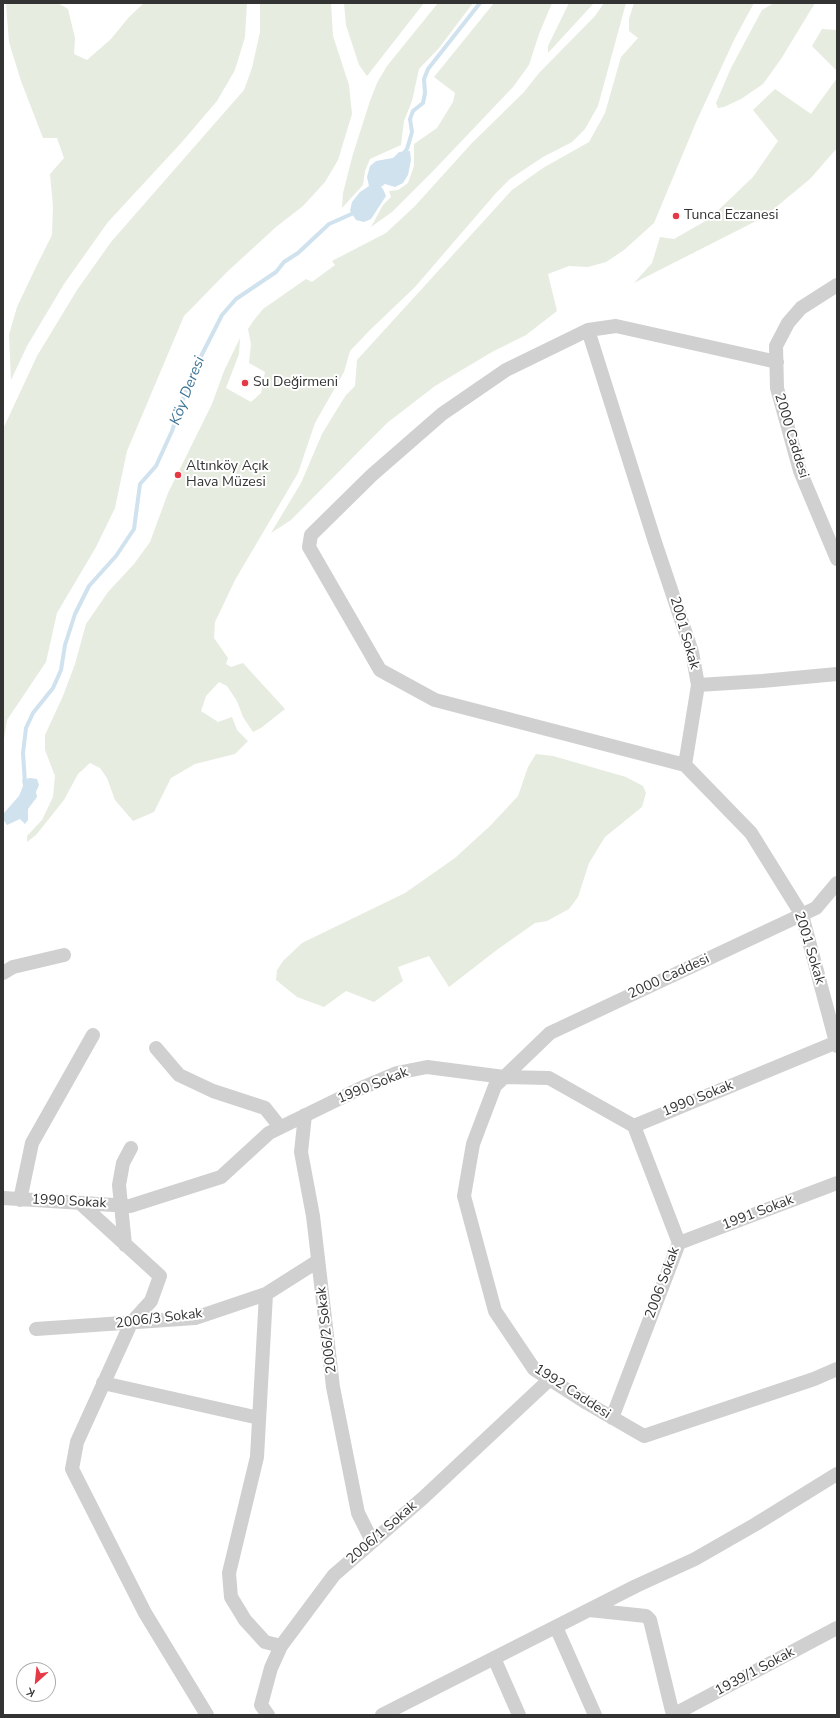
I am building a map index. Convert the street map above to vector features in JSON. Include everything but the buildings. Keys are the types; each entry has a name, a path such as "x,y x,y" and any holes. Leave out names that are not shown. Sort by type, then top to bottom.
{"street":[{"name":"2000 Caddesi","path":"836,289 801,308 788,323 776,346 777,388 800,471 837,559"},
{"path":"684,765 435,700 380,670 308,547 311,536 372,475 442,414 506,370 588,330 616,326 777,362"},
{"name":"2001 Sokak","path":"588,330 655,542 692,652 698,685 684,765 751,833 802,915 837,1043"},
{"path":"698,685 762,682 837,674"},
{"name":"2000 Caddesi","path":"504,1077 550,1033 816,908 837,882"},
{"path":"3,973 13,967 64,955"},
{"path":"20,1200 32,1143 93,1035"},
{"name":"1990 Sokak","path":"3,1198 130,1206 221,1177 269,1133 280,1127 359,1089 397,1073 427,1067 504,1077 549,1078 634,1126 837,1043"},
{"path":"156,1048 179,1075 213,1091 265,1108 280,1127"},
{"name":"1992 Caddesi","path":"504,1077 495,1086 473,1144 464,1196 495,1311 534,1369 549,1380 644,1436 814,1379 837,1369"},
{"name":"2006/2 Sokak","path":"305,1115 301,1152 313,1216 333,1387 358,1513 372,1540"},
{"name":"2006 Sokak","path":"612,1418 679,1243 634,1126"},
{"path":"125,1245 119,1185 123,1163 131,1148"},
{"name":"1991 Sokak","path":"679,1243 837,1183"},
{"path":"80,1203 160,1276 151,1301 131,1323 103,1383 77,1442 72,1469 145,1613 207,1715"},
{"name":"2006/3 Sokak","path":"36,1329 196,1318 266,1294 318,1261"},
{"path":"266,1294 257,1456 229,1573 231,1597 244,1620 265,1642 281,1646"},
{"name":"2006/1 Sokak","path":"268,1715 261,1705 271,1668 281,1646 334,1574 423,1498 549,1380"},
{"path":"103,1383 259,1418"},
{"path":"382,1715 589,1610 695,1559 756,1524 837,1474"},
{"path":"589,1610 646,1616 650,1620 673,1715"},
{"path":"556,1627 595,1715"},
{"name":"1939/1 Sokak","path":"673,1715 837,1628"},
{"path":"494,1658 519,1715"}],"shaded area":[{"path":"6,3 58,3 68,9 75,38 74,54 87,60 111,39 129,17 144,3 247,3 245,37 235,70 217,101 182,142 108,222 64,284 27,346 11,380 9,335 17,307 52,235 53,206 50,174 64,158 57,138 43,138 21,81 9,42"},
{"path":"260,3 331,3 333,36 349,85 352,114 338,160 325,182 303,206 276,227 227,272 184,316 127,451 115,508 96,547 57,613 46,662 7,720 3,745 3,429 37,356 77,290 111,242 244,90 252,68 260,32"},
{"path":"344,3 424,3 367,76 359,65 346,25"},
{"path":"438,3 473,3 439,48 419,69 412,101 404,121 401,145 370,159 365,171 363,185 342,208 343,193 353,154 377,83 387,66"},
{"path":"494,3 552,3 539,34 529,65 513,87 435,169 392,212 371,227 383,205 391,197 389,191 398,190 408,183 414,166 414,144 437,128 453,102 455,93 434,77"},
{"path":"569,3 594,3 548,53 548,46"},
{"path":"604,3 626,3 598,106 585,129 572,142 543,157 510,179 496,193 415,287 350,351 344,372 315,423 298,473 235,580 215,622 214,638 228,658 226,664 231,667 243,663 285,709 261,728 253,732 243,717 237,701 227,686 219,682 206,696 201,711 218,722 232,717 237,730 248,741 235,754 195,764 171,778 154,812 133,821 115,800 107,778 100,768 90,763 78,774 64,800 36,835 27,842 27,836 42,820 53,797 55,776 45,750 45,735 63,696 75,664 86,624 108,592 134,564 150,542 168,493 212,404 224,371 240,338 239,354 226,388 251,402 261,393 265,372 249,363 251,344 248,329 263,309 306,279 312,282 335,265 332,261 386,233 415,206 471,144 524,92 539,73 595,16"},
{"path":"634,3 754,3 735,38 697,120 654,223 624,250 606,262 588,267 569,266 548,274 557,311 526,335 492,352 435,386 387,423 291,520 271,533 301,483 322,434 346,395 355,386 357,360 512,190 543,168 589,142 605,113 621,57 638,38 629,31 629,19"},
{"path":"774,3 815,3 781,59 763,84 741,99 724,107 718,108 716,103 731,68 762,10"},
{"path":"822,29 837,30 837,71 812,46"},
{"path":"837,78 837,148 810,179 764,217 634,283 652,263 660,237 674,239 709,219 753,177 778,141 753,110 775,89 811,114"},
{"path":"536,754 553,756 626,777 643,786 646,793 642,807 605,837 589,863 578,897 569,909 547,921 535,923 498,949 449,987 429,956 398,967 403,981 374,1002 346,991 324,1007 297,997 276,980 277,970 283,961 302,943 405,893 455,858 490,826 518,796 528,767"}],"water":[{"path":"410,151 411,160 408,175 403,183 395,187 385,184 381,187 386,196 371,219 364,222 356,220 350,211 352,202 360,192 369,186 367,177 370,166 376,161 393,158 399,152"},
{"path":"30,778 37,779 39,785 36,792 37,797 28,809 28,820 25,824 20,819 7,825 3,819 3,814 19,796 23,786 22,780"}],"waterway":[{"name":"Köy Deresi","path":"403,154 407,149 412,132 410,119 413,111 423,103 425,93 424,79 428,69 480,3"},
{"name":"Köy Deresi","path":"25,783 23,753 26,728 33,713 53,688 61,670 65,645 75,614 89,586 116,556 134,529 140,484 156,466 172,431 191,376 222,315 236,299 276,272 284,262 298,253 329,224 356,212"}],"place":[{"name":"Tunca Eczanesi","path":"676,216"},
{"name":"Su Değirmeni","path":"245,383"},
{"name":"Altınköy Açık Hava Müzesi","path":"178,475"}]}
